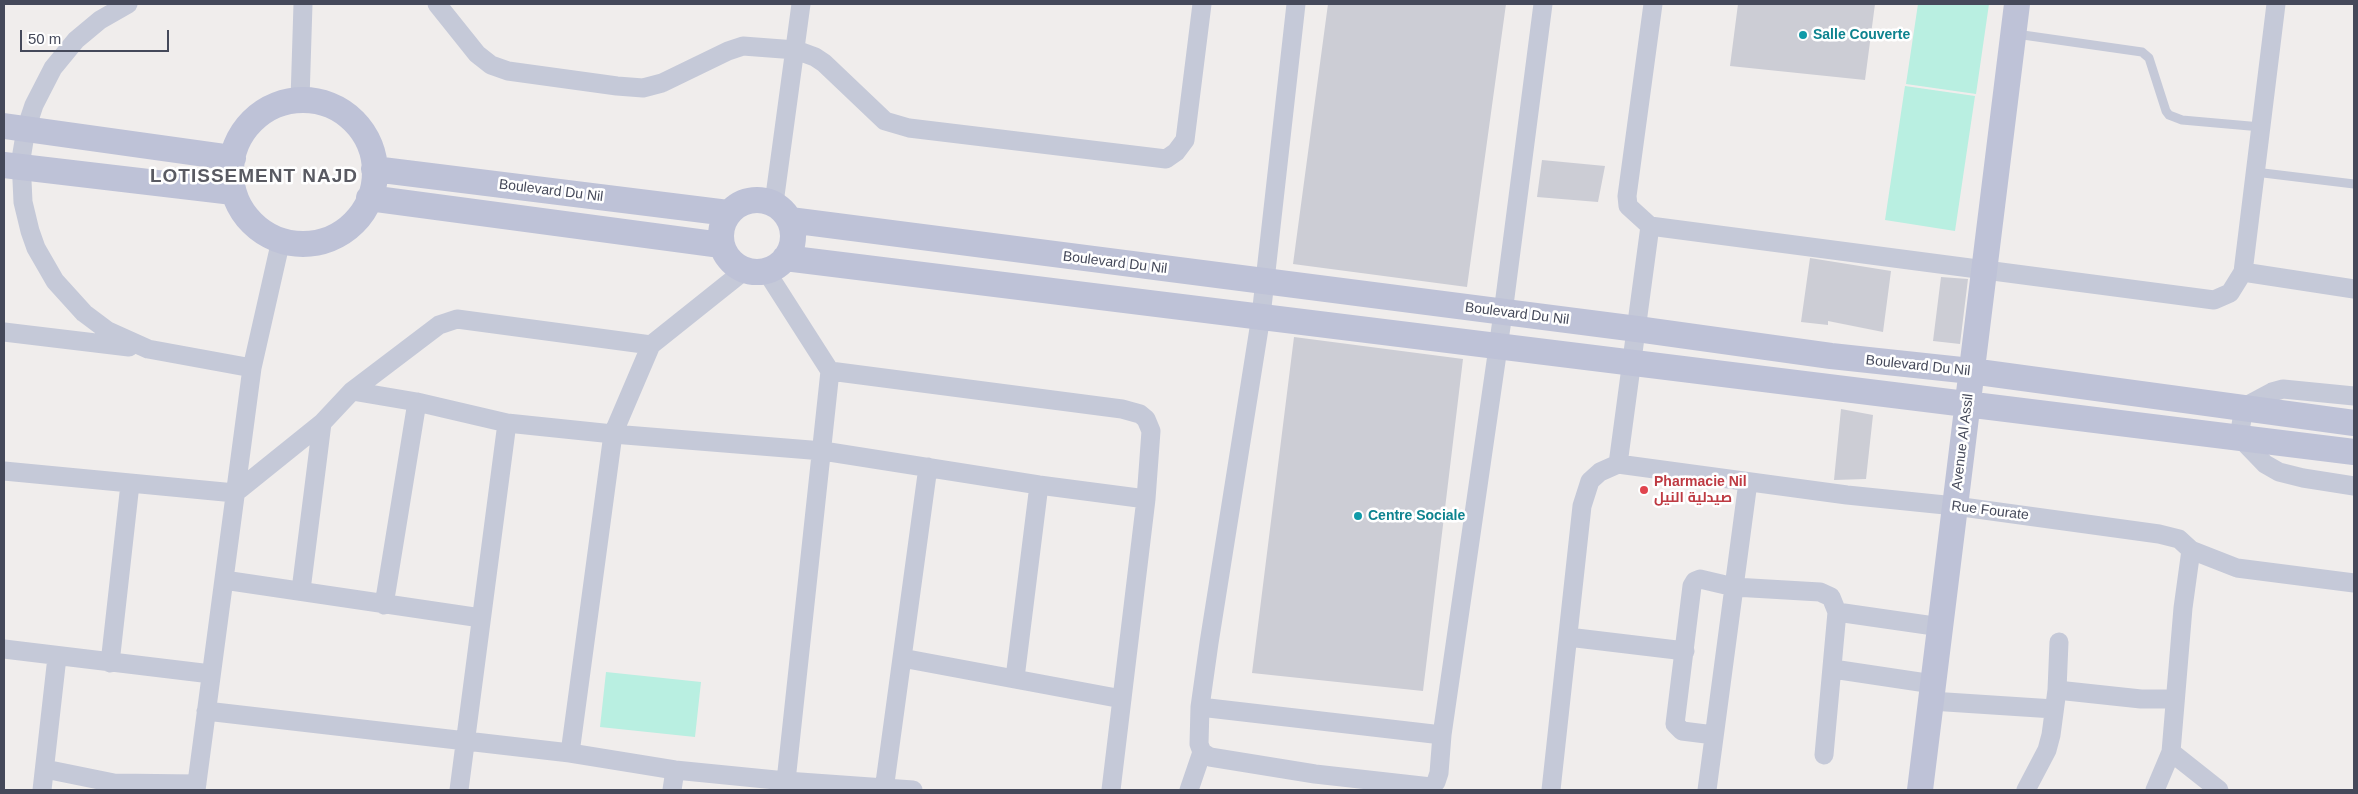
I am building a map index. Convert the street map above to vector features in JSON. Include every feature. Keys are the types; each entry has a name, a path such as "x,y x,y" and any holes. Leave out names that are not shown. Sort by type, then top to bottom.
{"street":[{"path":"128,4 87,29 64,54 15,128 13,166 36,248 55,281 74,304 96,323 125,340 148,349"},
{"path":"300,100 303,4"},
{"path":"437,4 477,54 491,65 508,71 643,88 662,83 728,51 743,46 796,50 815,57 824,63 885,120 909,128 1166,159 1176,152 1185,140 1202,4"},
{"path":"570,753 613,434 651,345 766,266 793,240 782,212 801,4"},
{"path":"1296,4 1261,316 1200,707 1199,744 1202,752 1210,757 1314,782 1431,787 1436,782 1440,773 1442,735 1503,313 1543,4"},
{"path":"1653,4 1627,196 1628,206 1650,226 2214,300 2230,293 2243,272 2276,4"},
{"name":"Avenue Al Assil","path":"1920,790 2017,4"},
{"path":"300,100 327,104 349,116 367,140 374,169 369,198 359,216 336,235 304,245 281,240 266,234 249,220 233,192 231,175 232,158 240,137 261,113 280,104 300,100"},
{"path":"15,128 232,158"},
{"path":"13,166 233,192"},
{"name":"Boulevard Du Nil","path":"374,169 728,213"},
{"path":"369,198 721,244"},
{"path":"782,212 752,199 741,202 728,213 720,231 721,244 732,262 1261,316 1632,364 2354,452"},
{"name":"Boulevard Du Nil","path":"782,212 1265,282 1804,352 1971,371 2354,423"},
{"path":"1551,790 1582,506 1590,481 1600,472 1618,464 1650,226"},
{"path":"45,768 113,786 196,787 252,368 281,240"},
{"path":"766,266 830,372 786,782"},
{"path":"2243,272 2354,289"},
{"path":"4,471 236,493 322,423 352,391 440,325 458,320 651,345"},
{"path":"4,332 148,349 252,368"},
{"path":"830,372 1122,409 1140,414 1146,419 1151,431 1146,499 1111,790"},
{"path":"2239,438 2244,407 2272,392 2283,389 2354,396"},
{"path":"352,391 417,402 507,422 613,434 823,451 1039,485 1146,499"},
{"path":"384,605 417,402"},
{"path":"459,790 507,422"},
{"path":"300,590 322,423"},
{"path":"2239,438 2265,464 2280,472 2303,478 2354,486"},
{"name":"Rue Fourate","path":"1618,464 2159,534 2178,540 2190,550 2237,568 2354,583"},
{"path":"884,789 928,467"},
{"path":"1707,790 1748,482"},
{"path":"110,663 130,484"},
{"path":"1015,678 1039,485"},
{"path":"2154,790 2171,752 2174,699 2190,550"},
{"path":"1714,735 1682,731 1675,724 1692,586 1695,581 1700,579 1734,587 1820,592 1831,597 1835,602 1837,612 1824,755"},
{"path":"224,580 481,618"},
{"path":"1837,612 1941,627"},
{"path":"1568,637 1685,651"},
{"path":"2026,790 2047,750 2051,735 2057,690 2059,642"},
{"path":"4,649 211,674"},
{"path":"42,790 57,656"},
{"path":"902,658 1122,699"},
{"path":"1833,669 1932,692 2054,709"},
{"path":"2057,690 2141,699 2174,699"},
{"path":"1200,707 1442,735"},
{"path":"206,711 570,753 675,770 786,782 913,790"},
{"path":"1189,790 1202,752"},
{"path":"2171,752 2219,790"},
{"path":"672,790 675,770"}],"lane":[{"path":"2013,33 2142,52 2149,58 2166,111 2169,115 2182,120 2260,127"},
{"path":"2255,172 2354,184"}],"green space":[{"path":"1918,4 1989,4 1976,94 1906,84"},
{"path":"1905,86 1975,96 1955,231 1885,220"},
{"path":"606,672 701,682 695,737 600,727"}],"building":[{"path":"1328,4 1506,4 1467,287 1293,264"},
{"name":"Salle Couverte","path":"1738,4 1875,4 1865,80 1730,66"},
{"path":"1542,160 1605,166 1598,202 1537,197"},
{"path":"1810,258 1891,271 1883,332 1828,321 1828,325 1801,322"},
{"path":"1941,277 1968,279 1960,344 1933,341"},
{"name":"Centre Sociale","path":"1294,337 1463,359 1423,691 1252,673"},
{"path":"1841,409 1873,415 1866,479 1834,480"}],"place":[{"name":"Salle Couverte","path":"1803,35"},
{"name":"Pharmacie Nil صيدلية النيل","path":"1644,490"},
{"name":"Centre Sociale","path":"1358,516"}],"district":[{"name":"LOTISSEMENT NAJD","path":"254,177"}]}
